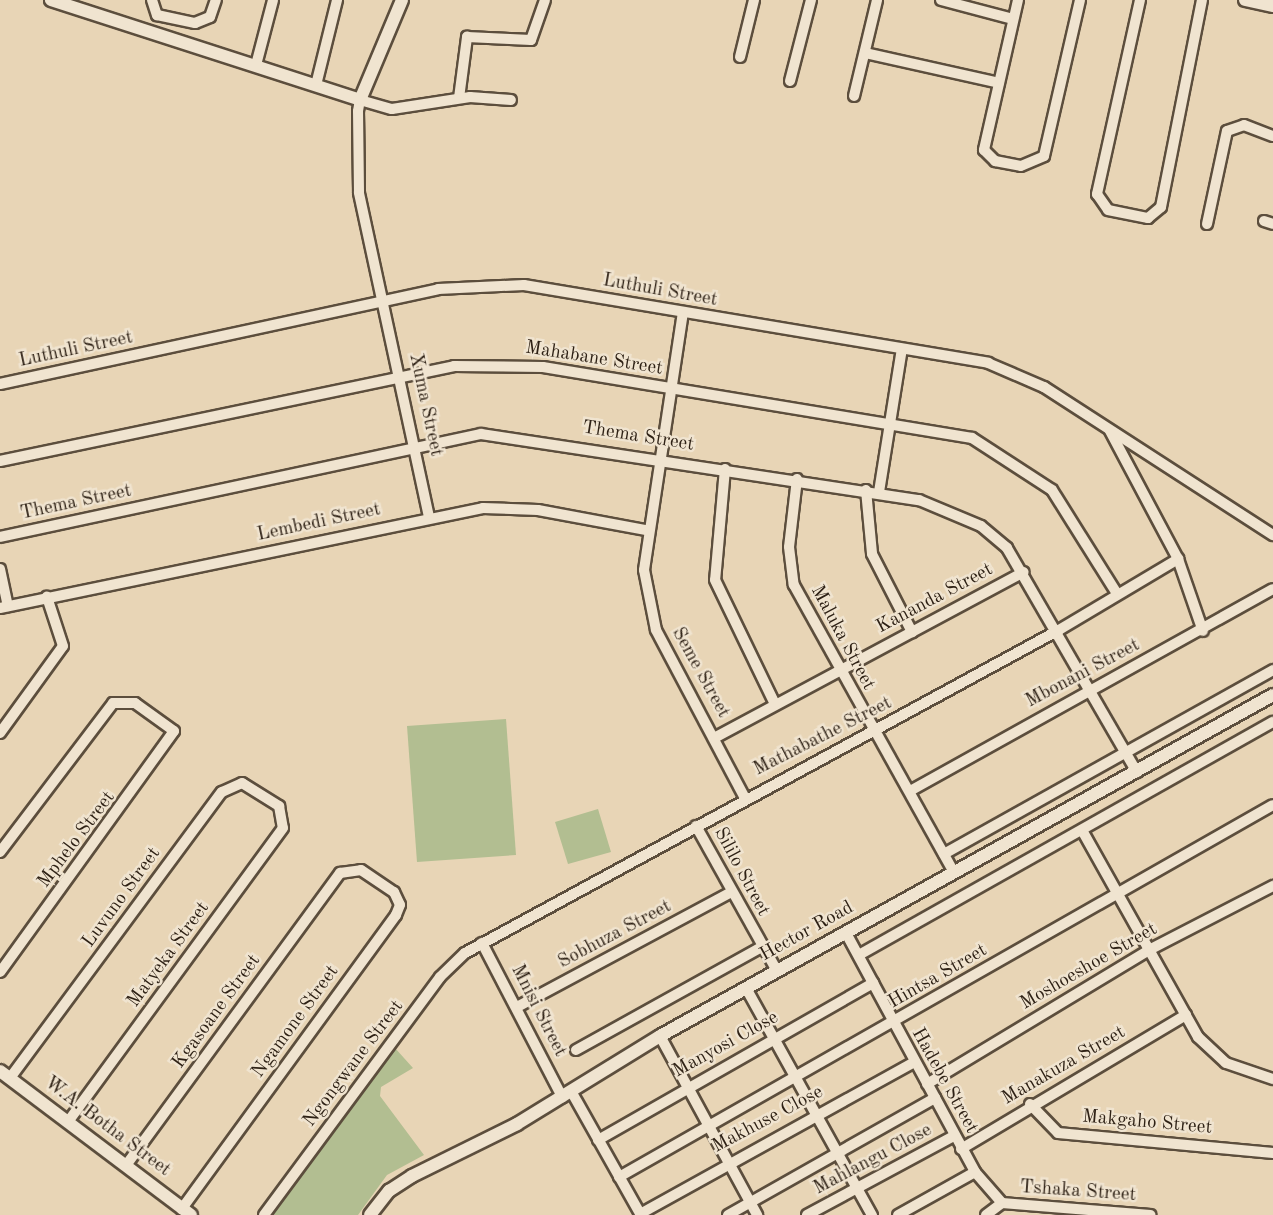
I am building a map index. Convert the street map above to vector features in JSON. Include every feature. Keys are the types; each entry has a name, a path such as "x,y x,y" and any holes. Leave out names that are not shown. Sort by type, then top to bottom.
{"street":[{"path":"51,0 392,109 459,98 511,100"},
{"path":"152,0 153,12 204,23 216,0"},
{"path":"256,65 273,0"},
{"path":"316,85 337,0"},
{"path":"384,301 359,192 360,100 402,0"},
{"path":"459,98 467,37 531,40 545,0"},
{"path":"740,57 754,0"},
{"path":"790,81 811,0"},
{"path":"854,96 877,0"},
{"path":"1018,0 986,154 1015,166 1036,163 1046,152 1080,0"},
{"path":"1140,0 1097,194 1108,210 1148,218 1161,207 1202,0"},
{"path":"1245,0 1273,6"},
{"path":"941,1 1013,19"},
{"path":"865,52 999,83"},
{"path":"1207,224 1227,131 1244,125 1273,136"},
{"name":"Luthuli Street","path":"0,384 384,301 491,283 964,357 1017,374 1273,536"},
{"name":"Xuma Street","path":"384,301 429,517"},
{"name":"Seme Street","path":"683,312 646,530 644,570 656,630 716,737 744,796"},
{"path":"880,492 902,349"},
{"name":"Mahabane Street","path":"0,461 401,378 508,363 889,422 972,438 1036,475 1066,506 1116,592"},
{"path":"1110,431 1178,559 1203,631"},
{"name":"Thema Street","path":"0,537 416,448 495,434 880,492 937,504 981,526 1024,572 1092,687 1138,772"},
{"path":"725,469 715,580 775,704"},
{"name":"Maluka Street","path":"797,479 790,573 838,669 954,872"},
{"path":"866,490 872,554 912,632"},
{"name":"Lembedi Street","path":"3,608 429,517 522,508 646,530"},
{"name":"Mathabathe Street","path":"482,943 744,796 874,732 1059,630 1116,592 1178,559"},
{"path":"0,569 3,608"},
{"name":"Kananda Street","path":"716,737 838,669 1024,572"},
{"name":"Mbonani Street","path":"910,791 1092,687 1203,631 1273,589"},
{"path":"0,733 63,646 47,597"},
{"path":"944,854 1273,670"},
{"name":"Hector Road","path":"370,1215 402,1182 566,1094 660,1036 1273,695"},
{"name":"Mphelo Street","path":"0,852 107,707 127,699 170,727 173,739 0,972"},
{"path":"859,956 1083,832 1273,722"},
{"name":"Luvuno Street","path":"5,1075 222,792 242,783 279,806"},
{"name":"Hintsa Street","path":"620,1177 706,1124 892,1023 1116,890 1273,805"},
{"name":"Matyeka Street","path":"68,1122 283,828 279,806"},
{"name":"Sililo Street","path":"696,825 730,893 777,971"},
{"path":"1083,832 1186,1015 1217,1057 1273,1079"},
{"name":"Kgasoane Street","path":"127,1164 335,880 353,869"},
{"name":"Ngamone Street","path":"186,1212 399,910 394,892 353,869"},
{"name":"Moshoeshoe Street","path":"927,1084 1149,950 1273,886"},
{"name":"Sobhuza Street","path":"517,1007 730,893"},
{"name":"Hadebe Street","path":"846,933 961,1149 975,1172 1002,1203"},
{"name":"Mnisi Street","path":"482,943 566,1094 598,1140 640,1214"},
{"name":"Ngongwane Street","path":"264,1215 440,977 482,943"},
{"name":"Hector Road","path":"576,1050 762,947"},
{"name":"Manyosi Close","path":"598,1140 873,983"},
{"path":"746,988 833,1152 872,1215"},
{"name":"Manakuza Street","path":"961,1149 1030,1104 1186,1015"},
{"path":"660,1036 757,1215"},
{"name":"Makhuse Close","path":"640,1214 727,1161 914,1062"},
{"name":"W.A. Botha Street","path":"5,1075 127,1164 186,1212"},
{"path":"727,1215 747,1199 935,1098"},
{"name":"Makgaho Street","path":"1030,1104 1058,1133 1273,1153"},
{"name":"Mahlangu Close","path":"807,1215 954,1136"},
{"path":"898,1215 975,1172"},
{"path":"986,1215 1002,1203"},
{"name":"Tshaka Street","path":"1002,1203 1151,1215"}],"green space":[{"path":"506,719 516,855 417,862 407,726"},
{"path":"598,809 611,852 568,864 555,822"},
{"path":"395,1048 413,1068 381,1087 380,1096 424,1155 387,1175 358,1215 261,1215"}]}
